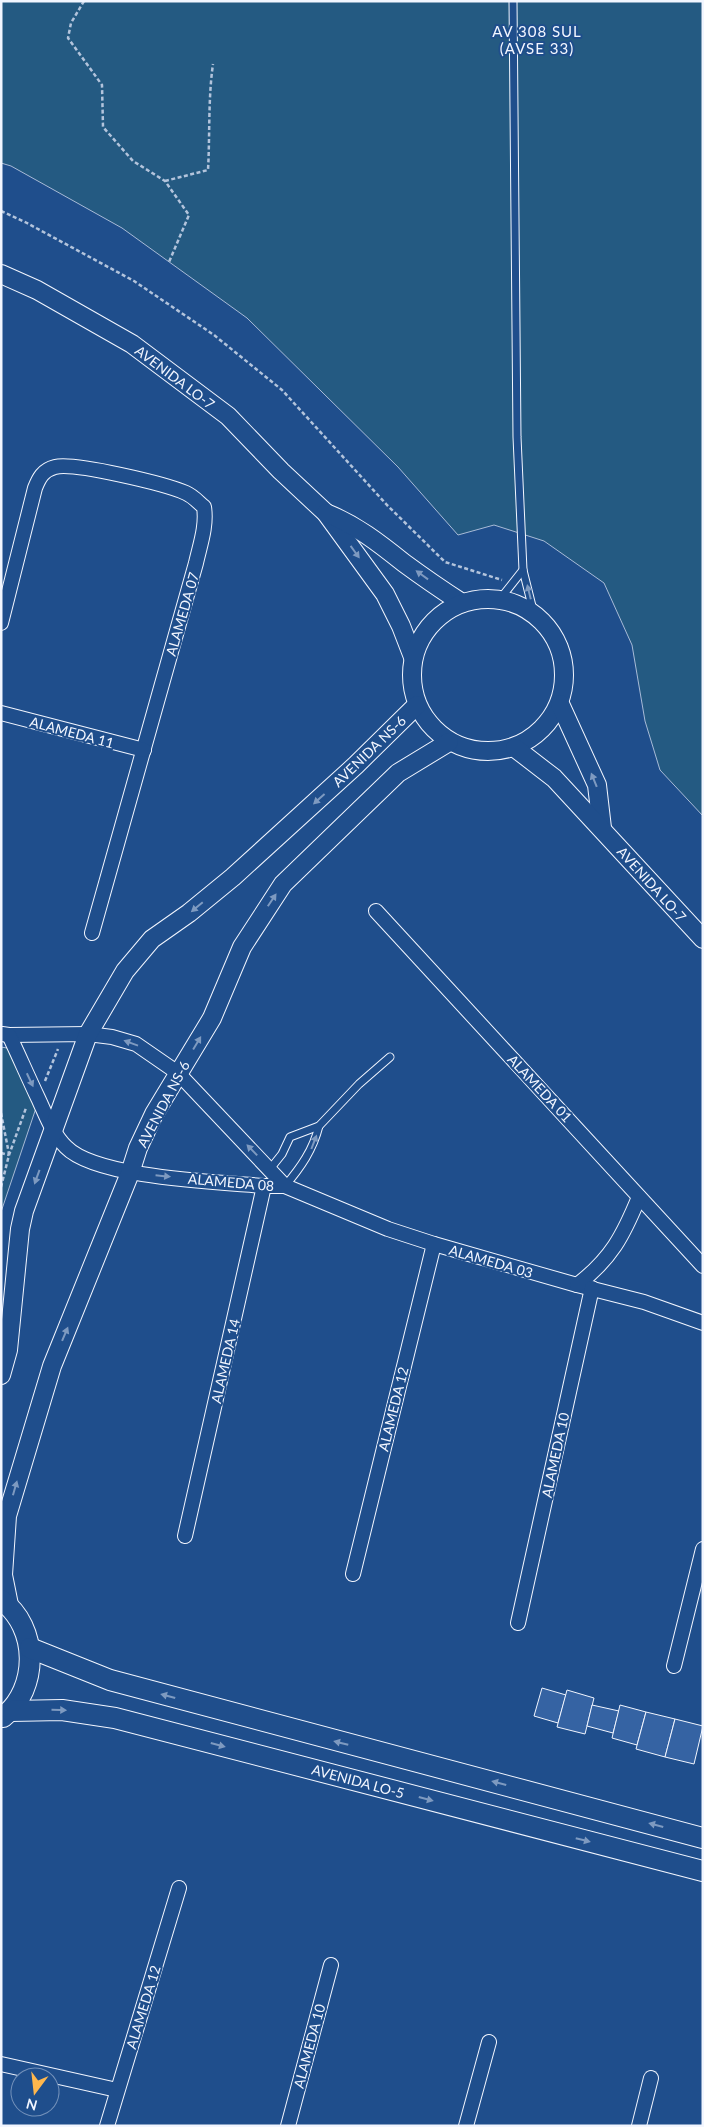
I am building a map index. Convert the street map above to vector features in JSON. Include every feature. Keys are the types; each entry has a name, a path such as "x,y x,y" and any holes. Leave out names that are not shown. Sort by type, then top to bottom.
{"main road":[{"path":"5,1602 22,1625 30,1648 30,1671 23,1692 6,1715"},
{"path":"30,1648 110,1680 703,1838"},
{"name":"AVENIDA LO-5","path":"6,1715 62,1710 115,1718 703,1871"}],"street":[{"name":"AVENIDA LO-7","path":"1,274 37,290 132,344 228,416 281,471 326,513 385,594 401,626 413,657"},
{"name":"ALAMEDA 07","path":"1,623 39,477 47,470 56,467 87,468 186,493 204,507 203,531 196,563 92,933"},
{"name":"AVENIDA LO-7","path":"326,513 350,522 378,541 404,563 462,603"},
{"path":"487,598 500,599 512,602 534,614 552,632 563,654 565,680 560,704 549,722 539,732 515,748 481,752 449,742 430,726 417,705 411,681 413,657 420,639 431,624 445,612 462,603 487,598"},
{"path":"560,704 597,785 602,828"},
{"name":"AVENIDA NS-6","path":"1,1375 8,1350 20,1229 24,1211 88,1034 125,971 152,939 189,913 232,877 356,765 417,705"},
{"name":"ALAMEDA 11","path":"1,713 144,750"},
{"name":"AVENIDA NS-6","path":"5,1602 4,1548 10,1507 52,1366 142,1140 178,1073 212,1018 242,947 283,884 398,773 449,742"},
{"name":"AVENIDA LO-7","path":"515,748 554,778 703,940"},
{"name":"ALAMEDA 01","path":"376,911 703,1266"},
{"name":"ALAMEDA 08","path":"5,1034 88,1034 112,1036 136,1044 178,1073 285,1186 264,1186 130,1172 94,1164 78,1157 66,1147 53,1131 33,1100 5,1034"},
{"name":"ALAMEDA 14","path":"185,1536 264,1186"},
{"name":"ALAMEDA 03","path":"285,1186 388,1229 434,1244 644,1302 703,1322"},
{"path":"577,1285 600,1267 626,1230 640,1197"},
{"name":"ALAMEDA 12","path":"353,1574 434,1244"},
{"name":"ALAMEDA 10","path":"518,1622 592,1288"},
{"path":"674,1666 703,1549"},
{"name":"ALAMEDA 12","path":"106,2126 179,1888"},
{"name":"ALAMEDA 10","path":"288,2126 331,1966"},
{"path":"466,2126 489,2042"},
{"path":"1,2064 117,2090"},
{"path":"638,2126 651,2078"}],"lane":[{"path":"513,1 517,437 523,570 534,614"},
{"path":"500,599 523,570"},
{"path":"270,1169 282,1154 290,1137 319,1126 359,1084 390,1056"},
{"path":"285,1186 311,1151 319,1126"}],"path":[{"path":"84,1 71,23 68,38 102,85 103,127 133,161 165,181 189,215 169,262"},
{"path":"165,181 208,170 210,131 209,90 213,64"},
{"path":"1,211 134,281 214,335 282,390 388,505 445,562 513,583"},
{"path":"1,1187 9,1155 63,1034"},
{"path":"1,1113 9,1155"},
{"path":"1,1153 9,1155"}],"shaded area":[{"path":"1,1 703,1 703,816 660,770 645,721 632,645 604,583 544,541 494,525 458,535 398,467 247,318 122,228 11,166 1,163"},
{"path":"1,1047 13,1049 37,1105 1,1212"}],"building":[{"path":"542,1688 566,1695 558,1723 534,1716"},
{"path":"567,1690 594,1698 585,1734 557,1727"},
{"path":"592,1705 619,1711 613,1733 587,1726"},
{"path":"620,1705 646,1712 637,1745 612,1738"},
{"path":"646,1712 675,1719 665,1757 636,1749"},
{"path":"675,1719 703,1726 694,1764 665,1757"}],"district":[{"name":"AV 308 SUL (AVSE 33)","path":"537,40"}]}
